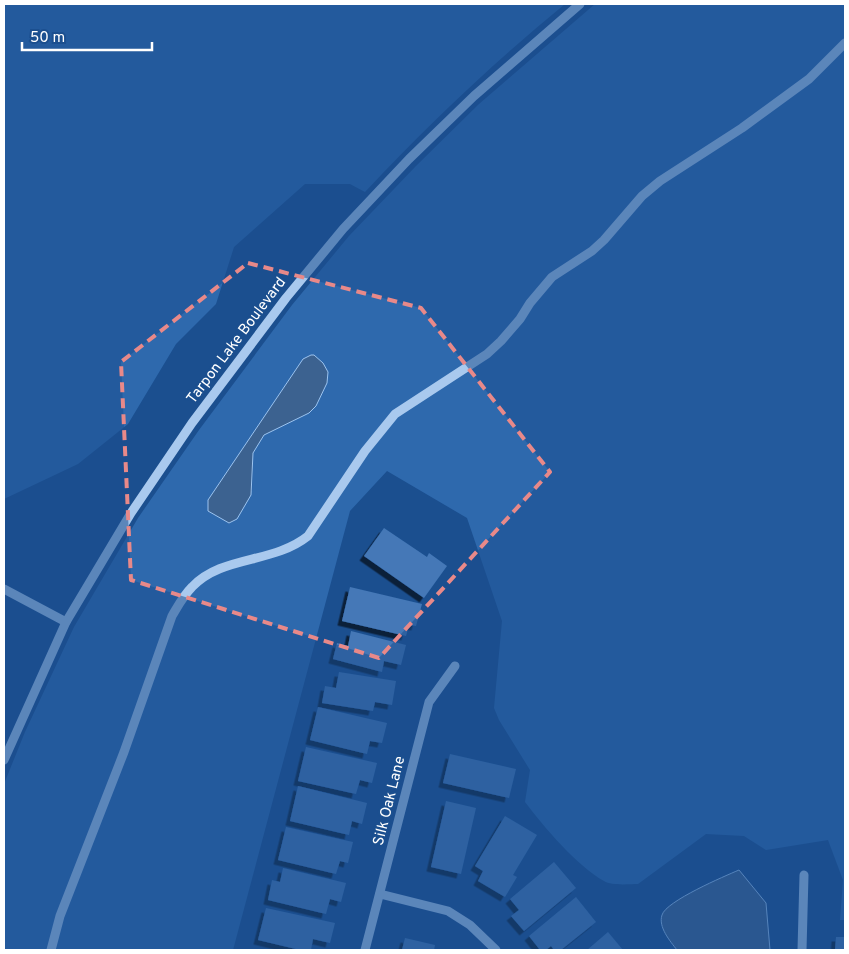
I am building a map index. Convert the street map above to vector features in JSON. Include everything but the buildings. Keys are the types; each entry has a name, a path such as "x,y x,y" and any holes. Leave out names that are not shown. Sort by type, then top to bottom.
{"street":[{"name":"Tarpon Lake Boulevard","path":"4,760 66,622 131,513 192,423 286,298 336,236 410,159 474,96 580,4"},
{"path":"51,950 60,916 124,752 172,616 192,586 207,575 222,568 286,550 308,536 365,451 395,414 487,354 520,319 530,303 552,277 592,251 642,196 660,181 742,128 809,79 845,43"},
{"path":"4,589 66,622"},
{"name":"Silk Oak Lane","path":"365,950 430,702 455,666"},
{"path":"802,950 804,875"},
{"path":"380,894 448,911 470,924 496,950"}],"highlighted area":[{"path":"248,263 421,308 550,472 379,658 131,580 121,362"}],"shaded area":[{"path":"4,4 565,4 462,95 365,192 350,184 305,184 234,247 216,304 176,344 128,424 78,464 4,499"},
{"path":"595,4 845,4 845,920 840,920 843,880 828,840 766,850 744,836 706,834 638,884 607,883 572,856 525,802 530,770 499,720 494,708 502,621 467,518 387,471 350,511 233,950 4,950 4,784 25,732 74,627 138,518 199,430 292,305 349,236 479,104","holes":["311,355 309,413 263,435 253,453 252,491 208,500 303,359"]},
{"path":"314,355 323,363 328,372 327,383 316,406 309,413 264,435 253,453 251,495 237,519 229,523 208,511 208,500 303,359"},
{"path":"739,870 766,903 770,950 677,950 665,934 662,924 662,915 666,909 697,889"}]}
